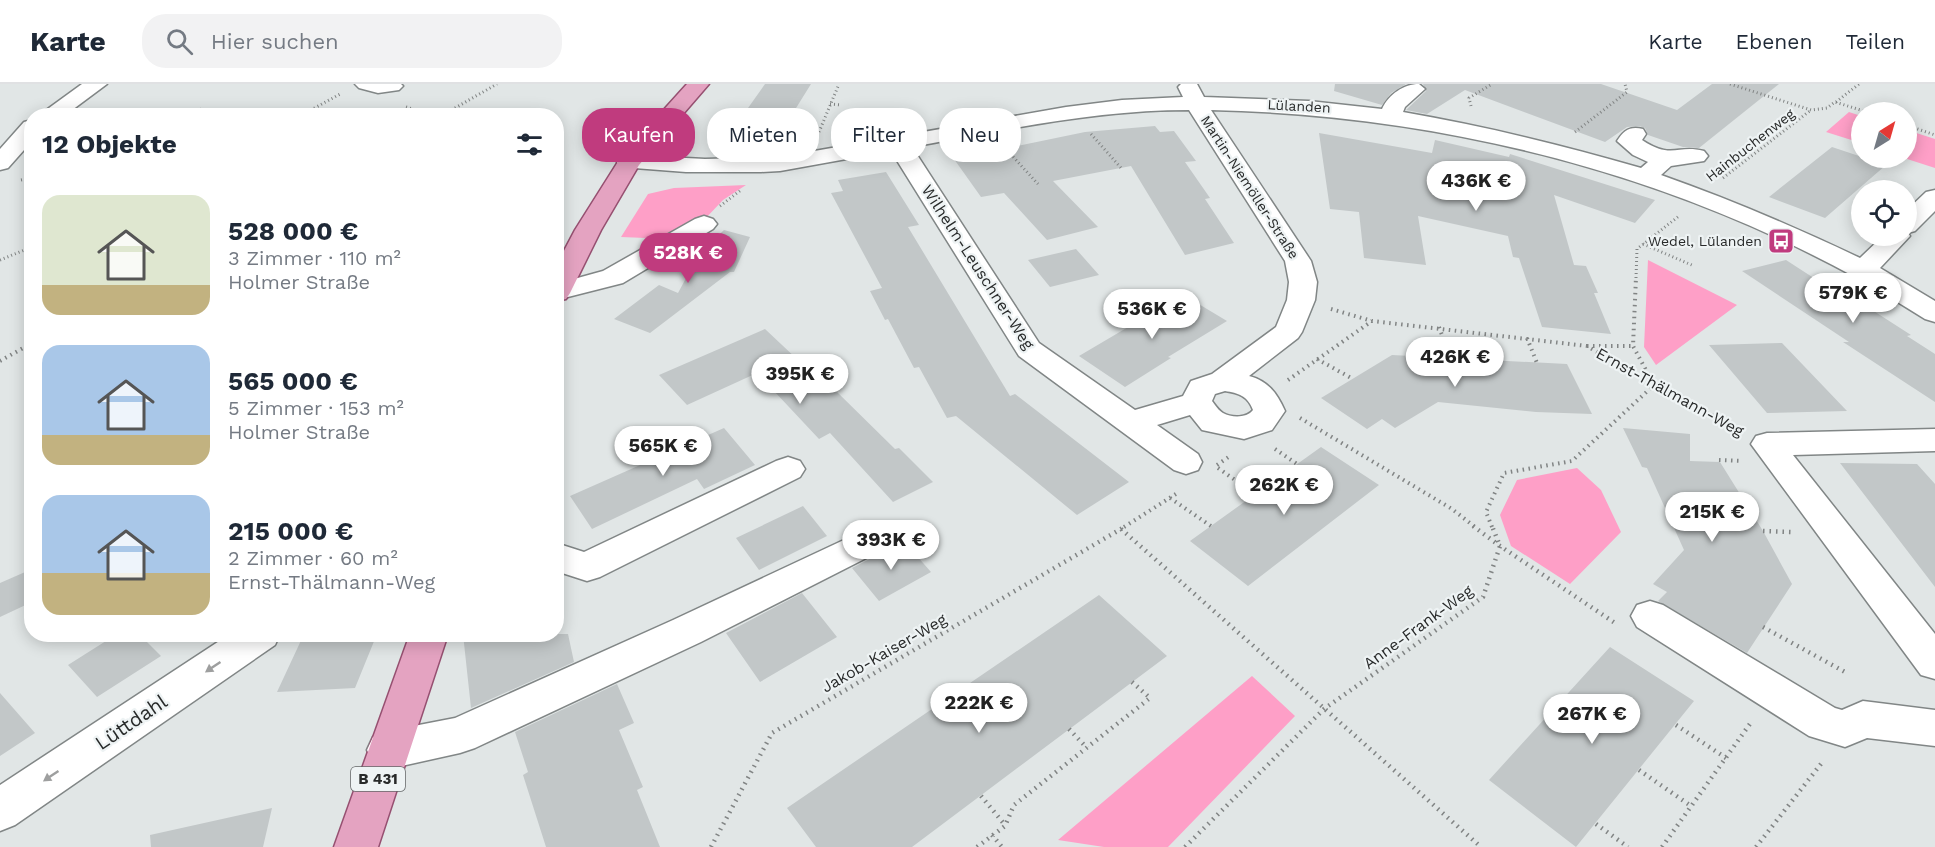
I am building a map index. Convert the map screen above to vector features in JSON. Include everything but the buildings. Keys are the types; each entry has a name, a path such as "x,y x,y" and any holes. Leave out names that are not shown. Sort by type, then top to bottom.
{"main road":[{"path":"677,108 698,84"},
{"path":"564,278 588,231 630,162"},
{"name":"B 431","path":"356,847 426,642"}],"street":[{"path":"61,108 96,84"},
{"path":"357,87 392,86"},
{"path":"1390,116 1395,104 1414,89"},
{"name":"Lülanden","path":"1021,122 1192,94 1278,104 1337,99 1390,116 1480,132 1550,149 1645,177 1702,197 1863,270 1935,313"},
{"name":"Martin-Niemöller-Straße","path":"1192,94 1298,261 1303,282 1301,300 1288,332 1223,381 1202,387 1196,403"},
{"path":"1635,134 1628,141 1641,150 1664,160 1696,156"},
{"path":"1,159 24,135"},
{"path":"1645,177 1664,160"},
{"name":"Lülanden","path":"630,162 736,167 787,162"},
{"name":"Wilhelm-Leuschner-Weg","path":"910,162 1029,349 1131,422 1187,474"},
{"path":"1917,215 1935,197"},
{"path":"564,290 613,277 704,224"},
{"path":"1863,270 1887,246"},
{"path":"1131,422 1196,403 1213,422 1244,428 1261,422 1269,411 1264,397 1247,385 1223,381"},
{"path":"1767,444 1935,440"},
{"path":"1767,444 1935,663"},
{"path":"564,560 587,567 788,469"},
{"path":"388,750 460,735 687,631 878,537"},
{"path":"1634,620 1824,723 1834,744 1863,719 1935,728"},
{"name":"Lüttdahl","path":"0,810 249,642"}],"path":[{"path":"455,108 497,84"},
{"path":"819,131 839,84"},
{"path":"1550,149 1627,92 1625,84"},
{"path":"1730,84 1811,110"},
{"path":"1835,102 1859,84"},
{"path":"316,108 357,87"},
{"path":"1835,102 1851,107"},
{"name":"Hainbuchenweg","path":"1702,197 1740,163 1811,110 1827,108 1835,102"},
{"path":"830,104 842,105"},
{"path":"1072,113 1122,169"},
{"path":"1917,129 1935,135"},
{"path":"1018,162 1038,184"},
{"path":"1500,546 1486,512 1504,473 1572,461 1654,385 1633,346 1637,249 1702,197"},
{"path":"1643,244 1694,266"},
{"path":"0,260 24,250"},
{"name":"Ernst-Thälmann-Weg","path":"1301,300 1372,321 1587,345 1654,385 1767,444"},
{"path":"1372,321 1264,397 1452,508 1500,546 1634,620"},
{"path":"1439,327 1451,359"},
{"path":"1527,338 1537,363"},
{"path":"1587,345 1633,346"},
{"path":"0,361 24,348"},
{"path":"1317,359 1353,379"},
{"path":"1215,466 1255,494"},
{"path":"1187,474 1170,498 1121,529 1481,847"},
{"path":"1170,498 1211,526"},
{"name":"Jakob-Kaiser-Weg","path":"711,847 772,733 1121,529"},
{"name":"Anne-Frank-Weg","path":"1185,847 1324,709 1483,597 1500,546"},
{"path":"1763,627 1845,672"},
{"path":"978,847 1005,826 1014,805 1150,698 1132,682"},
{"path":"1662,847 1756,716"},
{"path":"1676,725 1726,758"},
{"path":"1069,729 1087,748"},
{"path":"1814,754 1834,744"},
{"path":"1756,847 1834,744"},
{"path":"1639,770 1691,806"},
{"path":"981,796 1005,826"},
{"path":"1596,824 1628,847"},
{"path":"992,835 1002,847"}],"shaded area":[{"path":"1849,112 1851,113 1851,140 1826,132"},
{"path":"1917,133 1935,139 1935,168 1917,162"},
{"path":"746,185 723,200 704,220 637,256 646,238 621,237 648,194 674,188"},
{"path":"1648,260 1737,305 1656,365 1644,347"},
{"path":"1577,468 1601,490 1621,532 1570,584 1511,546 1500,515 1517,480"},
{"path":"1252,676 1295,716 1168,847 1104,847 1058,840"}],"place":[{"name":"Wedel, Lülanden","path":"1781,241"}]}
